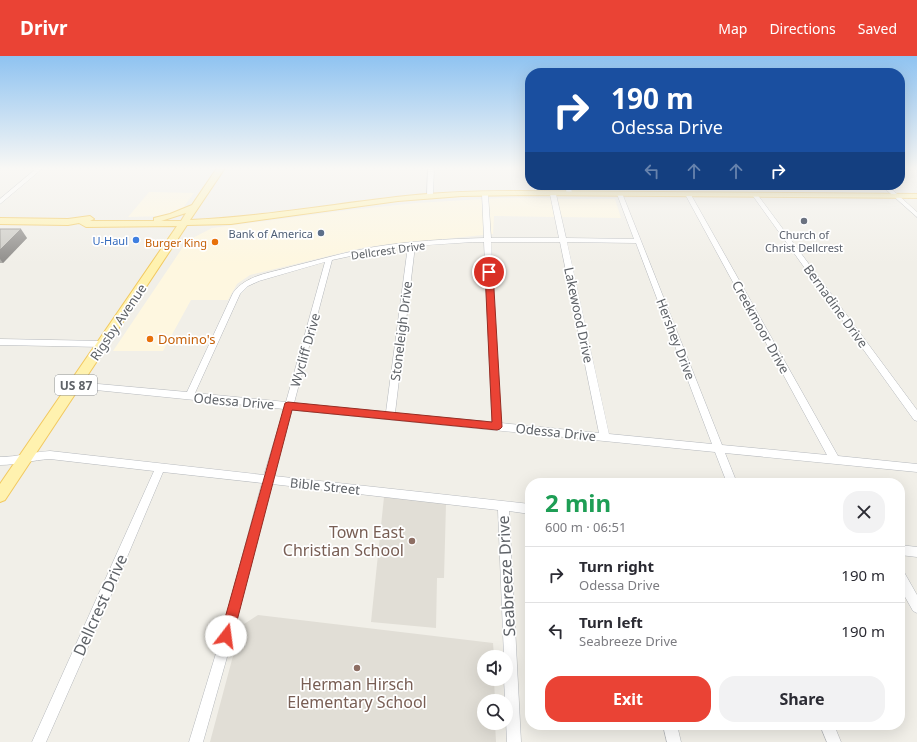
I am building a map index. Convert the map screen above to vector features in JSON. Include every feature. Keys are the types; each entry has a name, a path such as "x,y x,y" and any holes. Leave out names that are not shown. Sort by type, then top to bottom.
{"main road":[{"name":"Rigsby Avenue","path":"0,496 103,344 166,240 183,223 198,200"},
{"path":"140,223 166,240 196,228 227,222 395,200"},
{"path":"82,222 86,224 140,223 173,216 194,206 198,213 211,222"},
{"path":"0,221 82,222 89,220 174,224 227,222"},
{"path":"157,220 177,220 183,223"}],"street":[{"path":"485,200 497,427"},
{"name":"Lakewood Drive","path":"554,200 605,437"},
{"name":"Hershey Drive","path":"622,200 730,478"},
{"name":"Creekmoor Drive","path":"691,200 835,460"},
{"name":"Bernadine Drive","path":"759,200 917,417"},
{"path":"901,200 917,215"},
{"name":"Dellcrest Drive","path":"189,397 238,293 245,284 256,279 376,249 412,245 488,240 638,241"},
{"name":"Stoneleigh Drive","path":"390,416 412,245"},
{"name":"Wycliff Drive","path":"196,742 223,650 288,406 328,268 329,260"},
{"path":"0,342 103,344"},
{"name":"Odessa Drive","path":"76,385 917,468"},
{"name":"Bible Street","path":"0,461 15,461 34,456 50,455 525,508"},
{"name":"Dellcrest Drive","path":"39,742 108,591 160,468"},
{"name":"Seabreeze Drive","path":"503,506 514,742"},
{"path":"905,551 917,552"},
{"path":"905,585 917,607"},
{"path":"671,730 674,742"},
{"path":"829,730 834,742"}],"shaded area":[{"path":"142,200 189,200 183,208 165,216 128,217"},
{"path":"466,200 552,200 555,217 494,216 493,234 366,247 250,275 237,284 228,300 191,300 163,351 113,351 187,241 212,228 349,210 416,203"},
{"path":"556,200 615,200 621,218 560,217"},
{"name":"Town East Christian School","path":"384,497 446,504 444,578 437,578 436,628 371,622"},
{"name":"Herman Hirsch Elementary School","path":"258,615 493,643 494,650 477,650 477,686 494,686 495,694 477,694 477,730 495,730 496,742 210,742 241,626"}],"building":[{"path":"0,229 21,229 0,250"}],"place":[{"name":"Church of Christ Dellcrest","path":"804,221"},
{"name":"Bank of America","path":"321,233"},
{"name":"U-Haul","path":"136,240"},
{"name":"Burger King","path":"215,242"},
{"name":"Domino's","path":"150,339"},
{"name":"Town East Christian School","path":"412,541"},
{"name":"Herman Hirsch Elementary School","path":"357,668"}],"route":[{"path":"226,636 288,406 497,427 489,272"}]}
